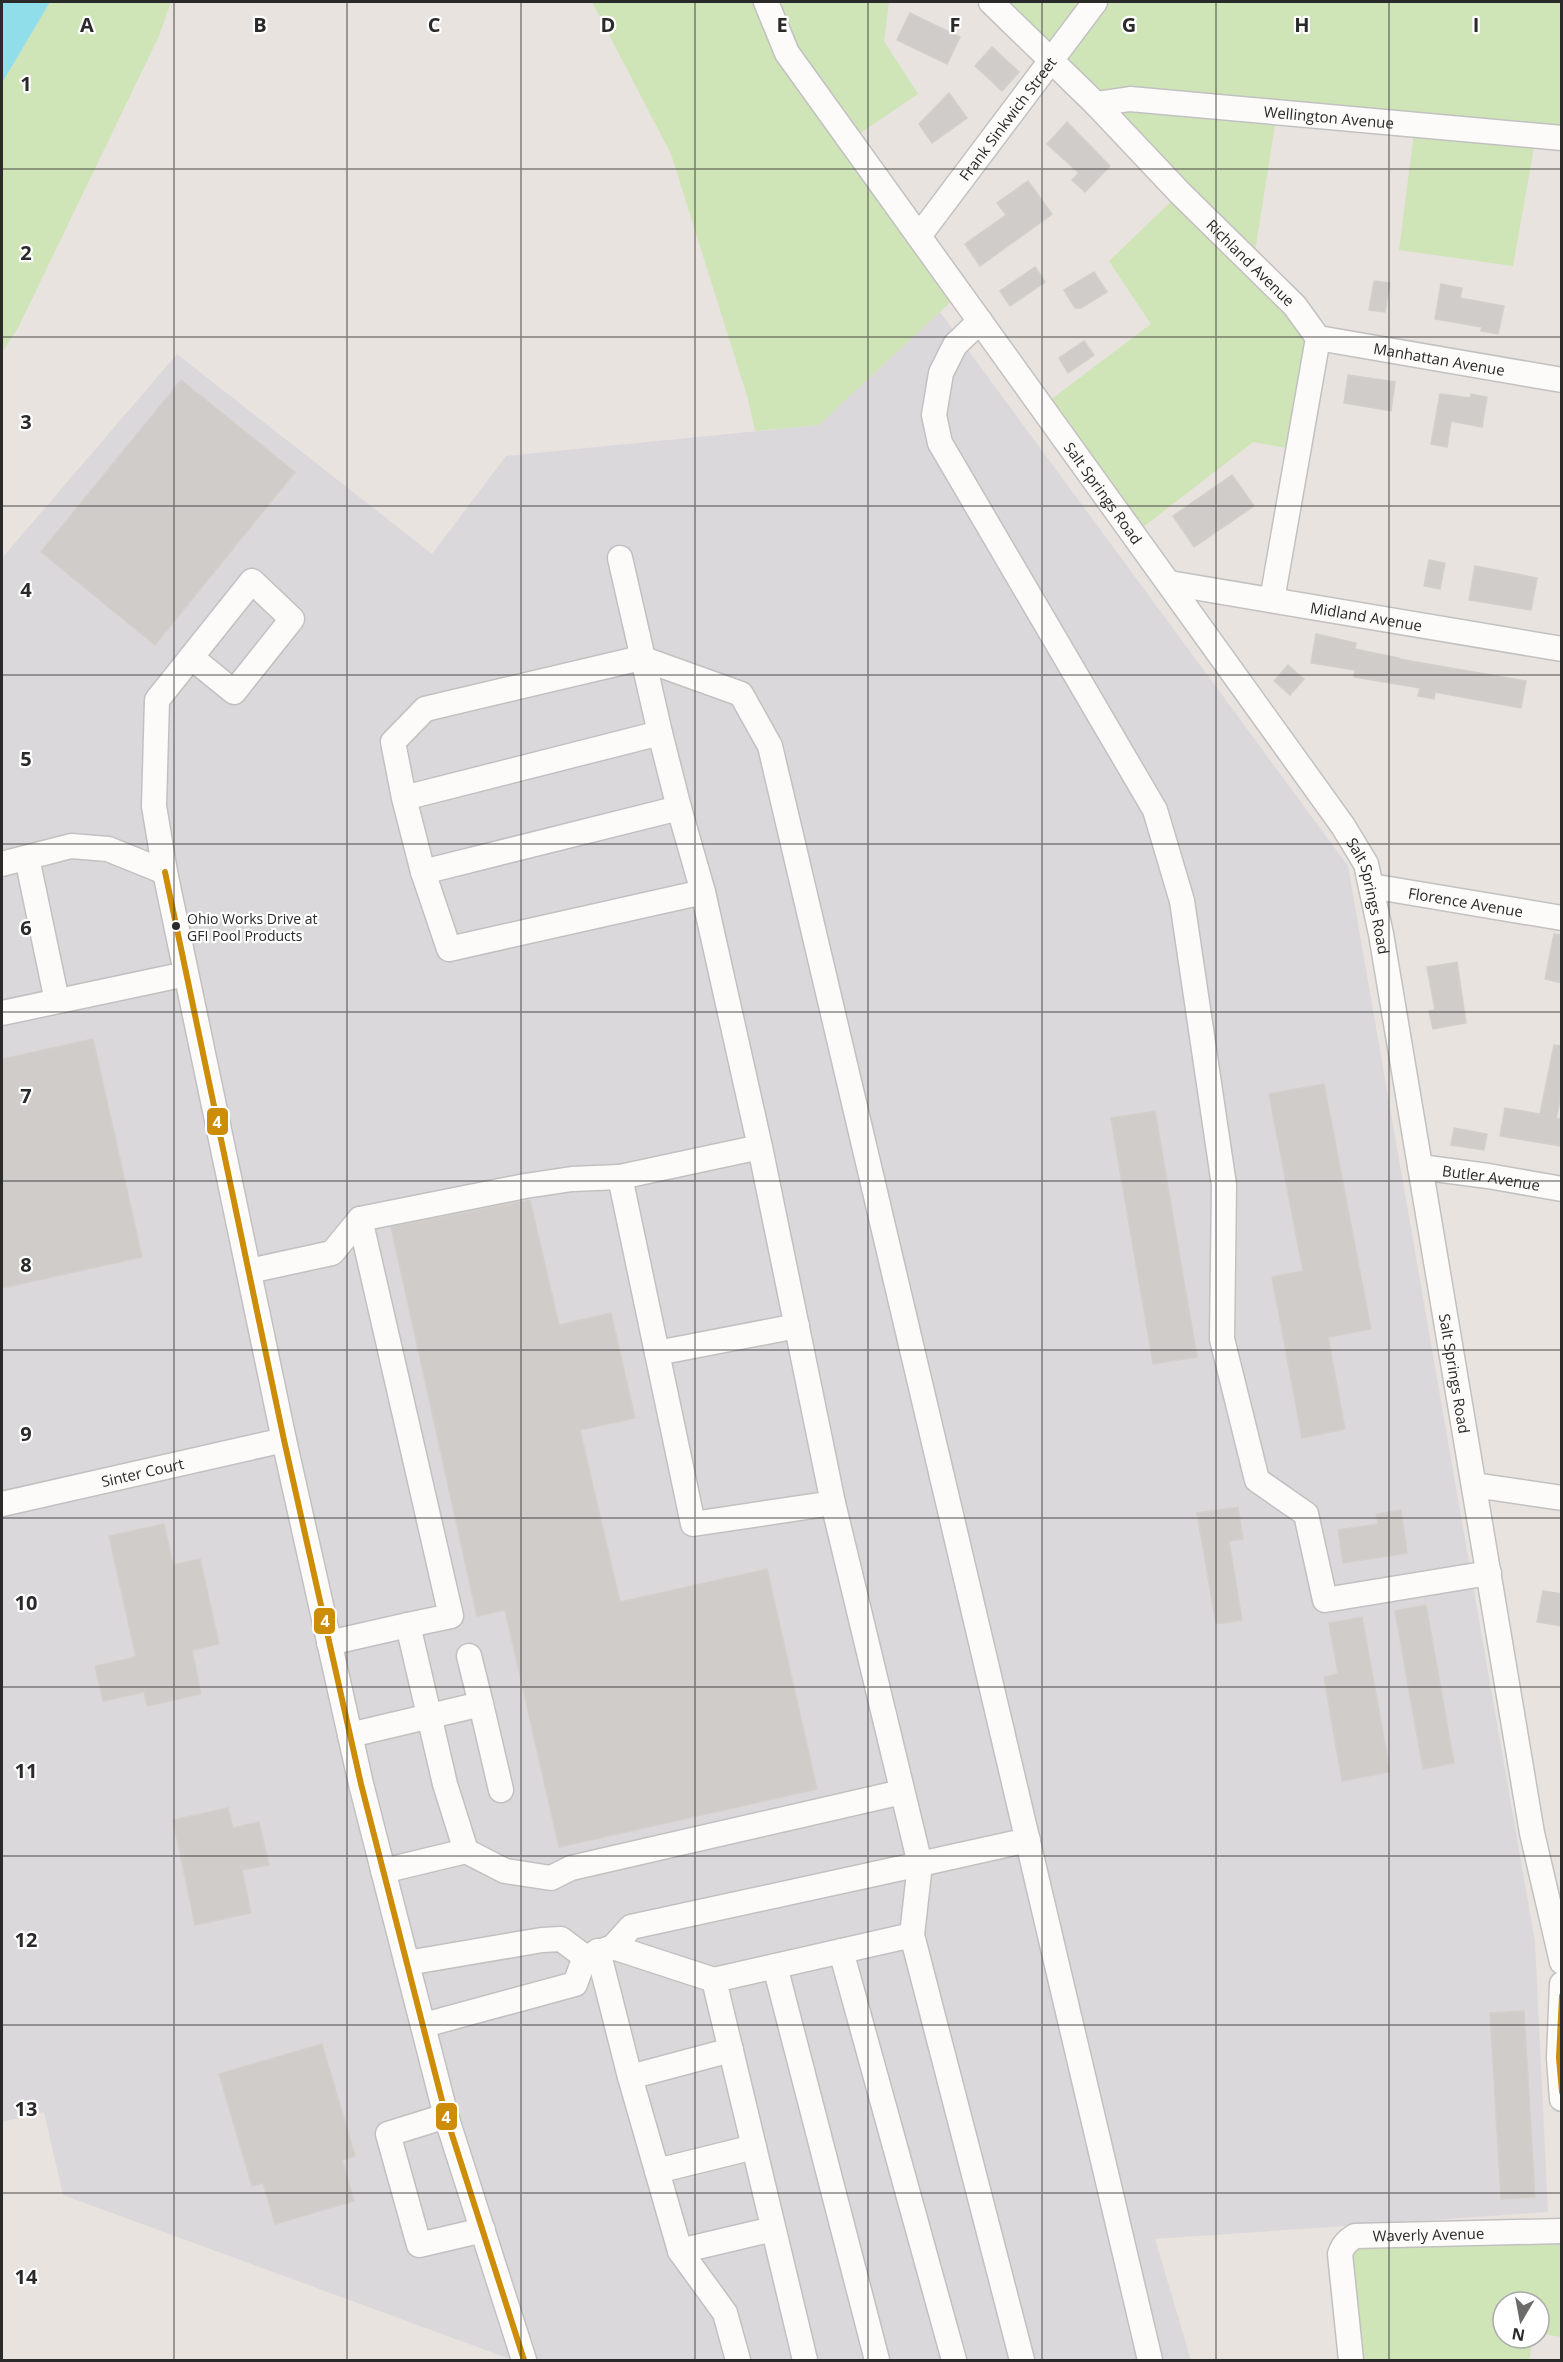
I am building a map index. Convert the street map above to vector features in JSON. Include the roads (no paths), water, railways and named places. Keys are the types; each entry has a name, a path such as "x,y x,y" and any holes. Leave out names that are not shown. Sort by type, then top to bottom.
{"street":[{"name":"Salt Springs Road","path":"766,2 787,53 1169,583 1348,834 1366,864 1420,1167 1532,1833 1562,1962"},
{"name":"Richland Avenue","path":"991,2 1096,104 1180,193 1295,306 1318,338"},
{"name":"Frank Sinkwich Street","path":"919,236 1095,2"},
{"name":"Wellington Avenue","path":"1096,104 1130,99 1562,138"},
{"path":"980,321 955,345 941,373 934,415 940,443 1155,810 1182,901 1224,1185 1222,1339 1257,1480 1306,1514 1325,1600 1489,1573"},
{"name":"Manhattan Avenue","path":"1318,338 1562,380"},
{"path":"1272,600 1318,338"},
{"path":"620,558 641,658 703,892 760,1147 833,1503 920,1864 912,1935 1022,2361"},
{"name":"Midland Avenue","path":"1169,583 1562,649"},
{"path":"191,657 157,700 154,806 165,872 284,1440 350,1735 446,2116 524,2361"},
{"path":"703,892 449,949 423,873 393,742 425,709 641,658 741,694 770,746 1150,2361"},
{"path":"404,798 660,733"},
{"path":"423,873 679,808"},
{"path":"2,864 71,846 108,849 165,872"},
{"path":"27,858 57,1001"},
{"name":"Florence Avenue","path":"1371,886 1562,918"},
{"path":"2,1013 186,974"},
{"path":"249,1271 332,1253 360,1219 525,1186 572,1179 620,1177 760,1147"},
{"name":"Butler Avenue","path":"1420,1167 1562,1189"},
{"path":"620,1177 693,1524 833,1503"},
{"path":"329,1643 451,1616 360,1219"},
{"path":"657,1353 797,1326"},
{"name":"Sinter Court","path":"2,1504 284,1440"},
{"path":"1474,1485 1562,1498"},
{"path":"408,1625 445,1784 466,1851"},
{"path":"469,1656 501,1790"},
{"path":"350,1735 481,1704"},
{"path":"383,1871 466,1851 505,1871 551,1878 571,1868 902,1792"},
{"path":"424,2025 575,1984 598,1952 631,1927 1028,1840"},
{"path":"407,1963 542,1940 561,1939 598,1952 714,1980 912,1935"},
{"path":"841,1951 954,2361"},
{"path":"598,1952 630,2077 680,2251 725,2313 738,2361"},
{"path":"775,1966 877,2361"},
{"path":"714,1980 805,2361"},
{"path":"1562,1984 1559,2058 1562,2099"},
{"path":"630,2077 731,2050"},
{"path":"446,2116 388,2134 419,2246 483,2230"},
{"path":"657,2171 754,2147"},
{"path":"680,2251 773,2229"},
{"name":"Waverly Avenue","path":"1351,2361 1340,2263 1342,2246 1348,2240 1355,2236 1562,2231"}],"water":[{"path":"2,2 50,2 2,83"}],"place":[{"name":"Ohio Works Drive at GFI Pool Products","path":"176,926"}]}
